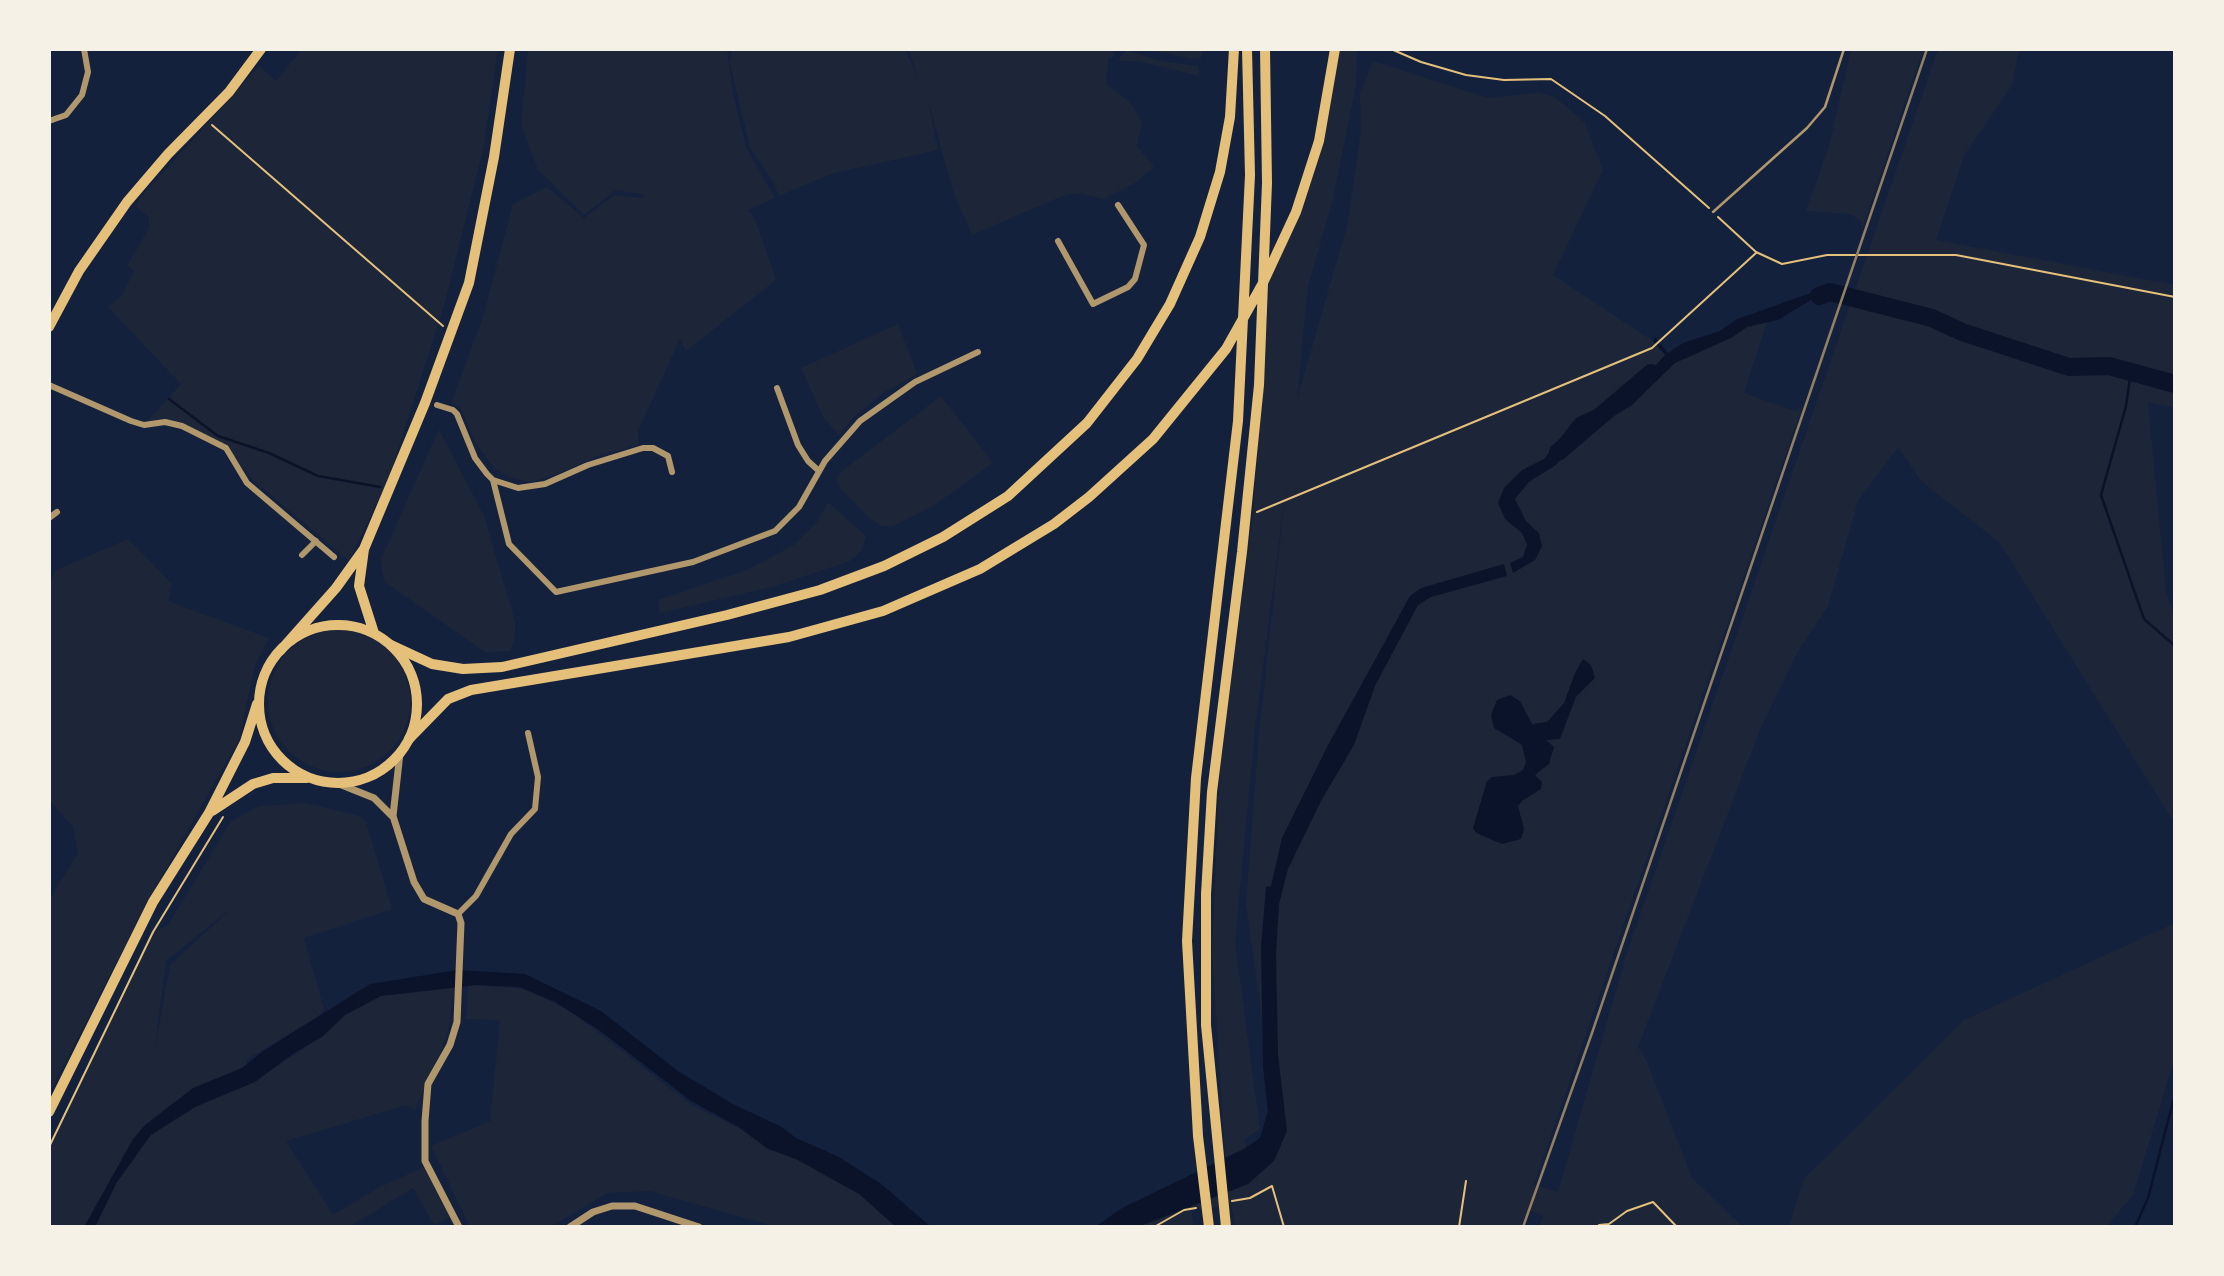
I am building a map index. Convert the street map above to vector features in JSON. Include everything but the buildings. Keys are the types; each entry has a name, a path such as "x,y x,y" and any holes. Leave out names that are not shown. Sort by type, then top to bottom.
{"main road":[{"path":"49,327 79,271 119,212 168,154 243,75 261,49"},
{"path":"49,1112 153,902 209,813 245,742 264,678 280,651 364,549 388,497 469,283 494,157 510,49"},
{"path":"280,651 303,633 330,625 354,626 374,633 391,645 432,664 463,669 502,667 727,615 820,590 884,566 943,537 1008,496 1087,423 1137,359 1170,304 1200,237 1220,172 1231,105 1234,49"},
{"path":"1209,1227 1198,1136 1186,941 1196,778 1224,551 1243,345 1250,175 1247,49"},
{"path":"1226,1227 1206,1025 1208,869 1212,792 1246,517 1259,385 1267,183 1265,49"},
{"path":"209,813 253,784 273,778 311,778 334,782 357,780 372,775 400,753 409,739 448,699 471,690 789,637 883,611 980,569 1054,524 1098,490 1153,439 1226,349 1285,238 1303,191 1319,141 1335,49"},
{"path":"364,549 359,586 374,633"},
{"path":"391,645 403,658 415,685 416,716 409,739"},
{"path":"260,694 260,713 269,741 284,761 311,778"}],"street":[{"path":"49,121 66,114 82,95 88,72 84,49"},
{"path":"1058,241 1093,304 1128,287 1135,279 1144,245 1118,205"},
{"path":"437,405 457,414 475,458 493,480 509,544 556,592 693,562 756,539 788,520 819,471 851,430 877,407 933,372 978,352"},
{"path":"49,385 131,421 144,425 165,422 182,426 226,448 247,483 334,557"},
{"path":"777,388 798,445 808,461 819,471"},
{"path":"493,480 518,488 538,486 605,459 643,448 653,448 668,456 672,472"},
{"path":"49,518 57,512"},
{"path":"302,555 316,541"},
{"path":"458,914 476,896 511,834 535,808 538,777 528,733"},
{"path":"400,753 393,816 414,882 424,899 458,914 461,923 460,992 450,1045 428,1083 425,1121 425,1161 459,1227"},
{"path":"334,782 374,798 393,816"},
{"path":"570,1227 612,1206 635,1206 699,1227"}],"lane":[{"path":"1713,212 1816,118 1833,86 1844,49"}],"path":[{"path":"1391,49 1420,62 1466,75 1504,80 1550,79 1605,116 1756,253 1782,264 1827,255 1939,254 2175,297"},
{"path":"206,120 451,332"},
{"path":"1246,517 1652,348 1756,253"},
{"path":"49,1146 153,932 227,811"},
{"path":"1459,1227 1466,1181"},
{"path":"1272,1186 1284,1227"},
{"path":"1599,1225 1609,1224 1627,1211 1653,1202 1677,1227"}],"shaded area":[{"path":"302,49 498,49 484,145 443,309 390,475 349,561 253,480 229,451 200,433 193,435 182,426 165,422 144,425 181,384 108,307 122,295 134,271 127,266 149,228 149,217 136,206 139,199 259,66 276,81"},
{"path":"528,49 727,49 733,94 746,147 775,198 748,210 755,219 776,280 686,351 680,339 638,431 639,445 598,456 550,477 530,482 509,477 494,468 475,442 460,407 451,403 483,317 513,204 547,187 584,218 614,195 644,198 645,195 616,190 584,215 538,170 521,125"},
{"path":"732,49 905,49 918,77 908,49 1112,49 1115,56 1108,58 1106,84 1129,101 1142,121 1137,146 1154,167 1135,183 1104,199 1076,193 1060,197 972,235 953,191 927,97 938,150 831,174 779,196 772,180 750,148 730,64"},
{"path":"1144,49 1203,49 1201,58 1193,59"},
{"path":"1337,49 1357,49 1356,85 1333,199 1308,286 1297,399 1347,226 1361,131 1360,93 1373,61 1488,98 1539,93 1552,96 1566,106 1585,123 1603,170 1553,275 1653,341 1665,355 1768,318 1744,393 1795,411 1802,407 1534,1185 1558,1192 1626,956 1938,49 2019,49 2012,85 1964,156 1936,240 2175,285 2175,408 2148,402 2166,592 2175,618 2175,824 1999,542 1921,481 1898,447 1858,501 1828,606 1798,651 1760,730 1638,1047 1647,1062 1692,1178 1743,1227 1539,1227 1543,1215 1528,1210 1520,1227 1236,1227 1231,1205 1191,1210 1194,1227 1127,1227 1280,1146 1246,905 1258,742 1286,487 1256,721 1235,942 1260,1129 1243,1140 1248,1148 1225,1157 1212,951 1220,762 1253,514 1272,244 1274,240 1273,276 1274,265 1301,203"},
{"path":"1851,49 1923,49 1862,229 1860,220 1850,214 1806,211 1830,143"},
{"path":"1126,50 1160,61 1198,66 1199,76 1138,61 1118,61"},
{"path":"1828,287 1843,287 1840,298 1811,300 1778,320 1747,327 1731,338 1675,363 1632,405 1607,420 1594,421 1583,427 1556,465 1529,482 1515,499 1526,521 1539,533 1542,546 1535,560 1513,573 1510,563 1523,557 1527,545 1522,533 1505,519 1498,503 1504,488 1522,470 1544,459 1576,418 1626,395 1647,375 1665,355 1653,341 1655,337 1668,353 1683,343 1720,331 1737,319"},
{"path":"898,324 917,374 883,393 854,417 839,435 823,417 801,368"},
{"path":"941,396 993,463 933,506 893,526 882,526 869,518 841,489 836,479 843,470"},
{"path":"439,429 484,516 515,621 515,638 510,651 485,652 385,582 380,561"},
{"path":"828,502 866,536 861,551 850,561 775,586 660,613 658,600 747,570 794,545 816,523"},
{"path":"128,539 172,584 168,601 269,638 255,665 239,740 151,895 49,1094 49,900 78,853 73,827 49,800 49,583 56,570"},
{"path":"1504,564 1507,576 1431,597 1418,605 1375,686 1354,745 1321,801 1288,869 1279,904 1276,954 1278,1054 1287,1131 1274,1161 1248,1184 1138,1227 1095,1227 1122,1208 1242,1150 1260,1138 1268,1111 1263,1067 1261,947 1266,887 1271,886 1282,838 1327,747 1410,596 1421,588"},
{"path":"339,630 366,636 389,651 404,674 410,701 404,728 389,751 366,766 339,772 312,766 289,751 274,728 268,701 274,674 289,651 312,636"},
{"path":"1583,659 1591,665 1595,678 1576,697 1560,739 1546,740 1554,747 1549,764 1535,775 1542,782 1541,789 1518,806 1524,829 1521,839 1502,844 1476,833 1473,828 1487,781 1492,777 1514,775 1523,770 1526,762 1522,745 1494,728 1491,715 1497,700 1510,695 1520,701 1532,724 1547,722 1564,703"},
{"path":"305,803 360,816 366,822 392,909 304,938 324,1009 317,1018 247,1059 244,1087 322,1037 345,1015 381,996 459,987 452,1000 449,1026 442,1048 415,1110 406,1105 286,1141 333,1215 378,1188 426,1166 453,1216 434,1225 413,1188 349,1227 49,1227 49,1146 153,932 168,925 231,821 259,806","holes":["234,906 170,965 154,1053 166,961"]},
{"path":"2175,923 2175,1057 2133,1195 2106,1227 1789,1227 1803,1180 1964,1020"},
{"path":"457,970 525,974 601,1011 678,1071 733,1104 782,1127 796,1138 837,1156 880,1183 931,1227 896,1227 859,1194 796,1159 768,1149 737,1126 691,1101 599,1030 555,1002 519,987 476,985 381,996 345,1015 322,1037 294,1053 255,1082 195,1107 151,1135 117,1182 95,1227 84,1227 133,1139 145,1125 193,1088 242,1068 263,1051 370,984"},
{"path":"468,985 527,989 573,1013 690,1104 857,1187 900,1227 777,1227 649,1191 608,1193 550,1227 470,1227 431,1146 490,1121 500,1020 466,1019"}],"waterway":[{"path":"1819,296 1830,292 1932,318 1962,332 2069,367 2109,366 2175,384"},
{"path":"2131,371 2126,406 2101,495 2144,619 2175,646"},
{"path":"1558,452 1651,373"},
{"path":"169,399 218,436 269,453 318,476 380,487"},
{"path":"2135,1227 2148,1198 2175,1094"}],"railway":[{"path":"1523,1227 1592,1033 1927,49"}]}
